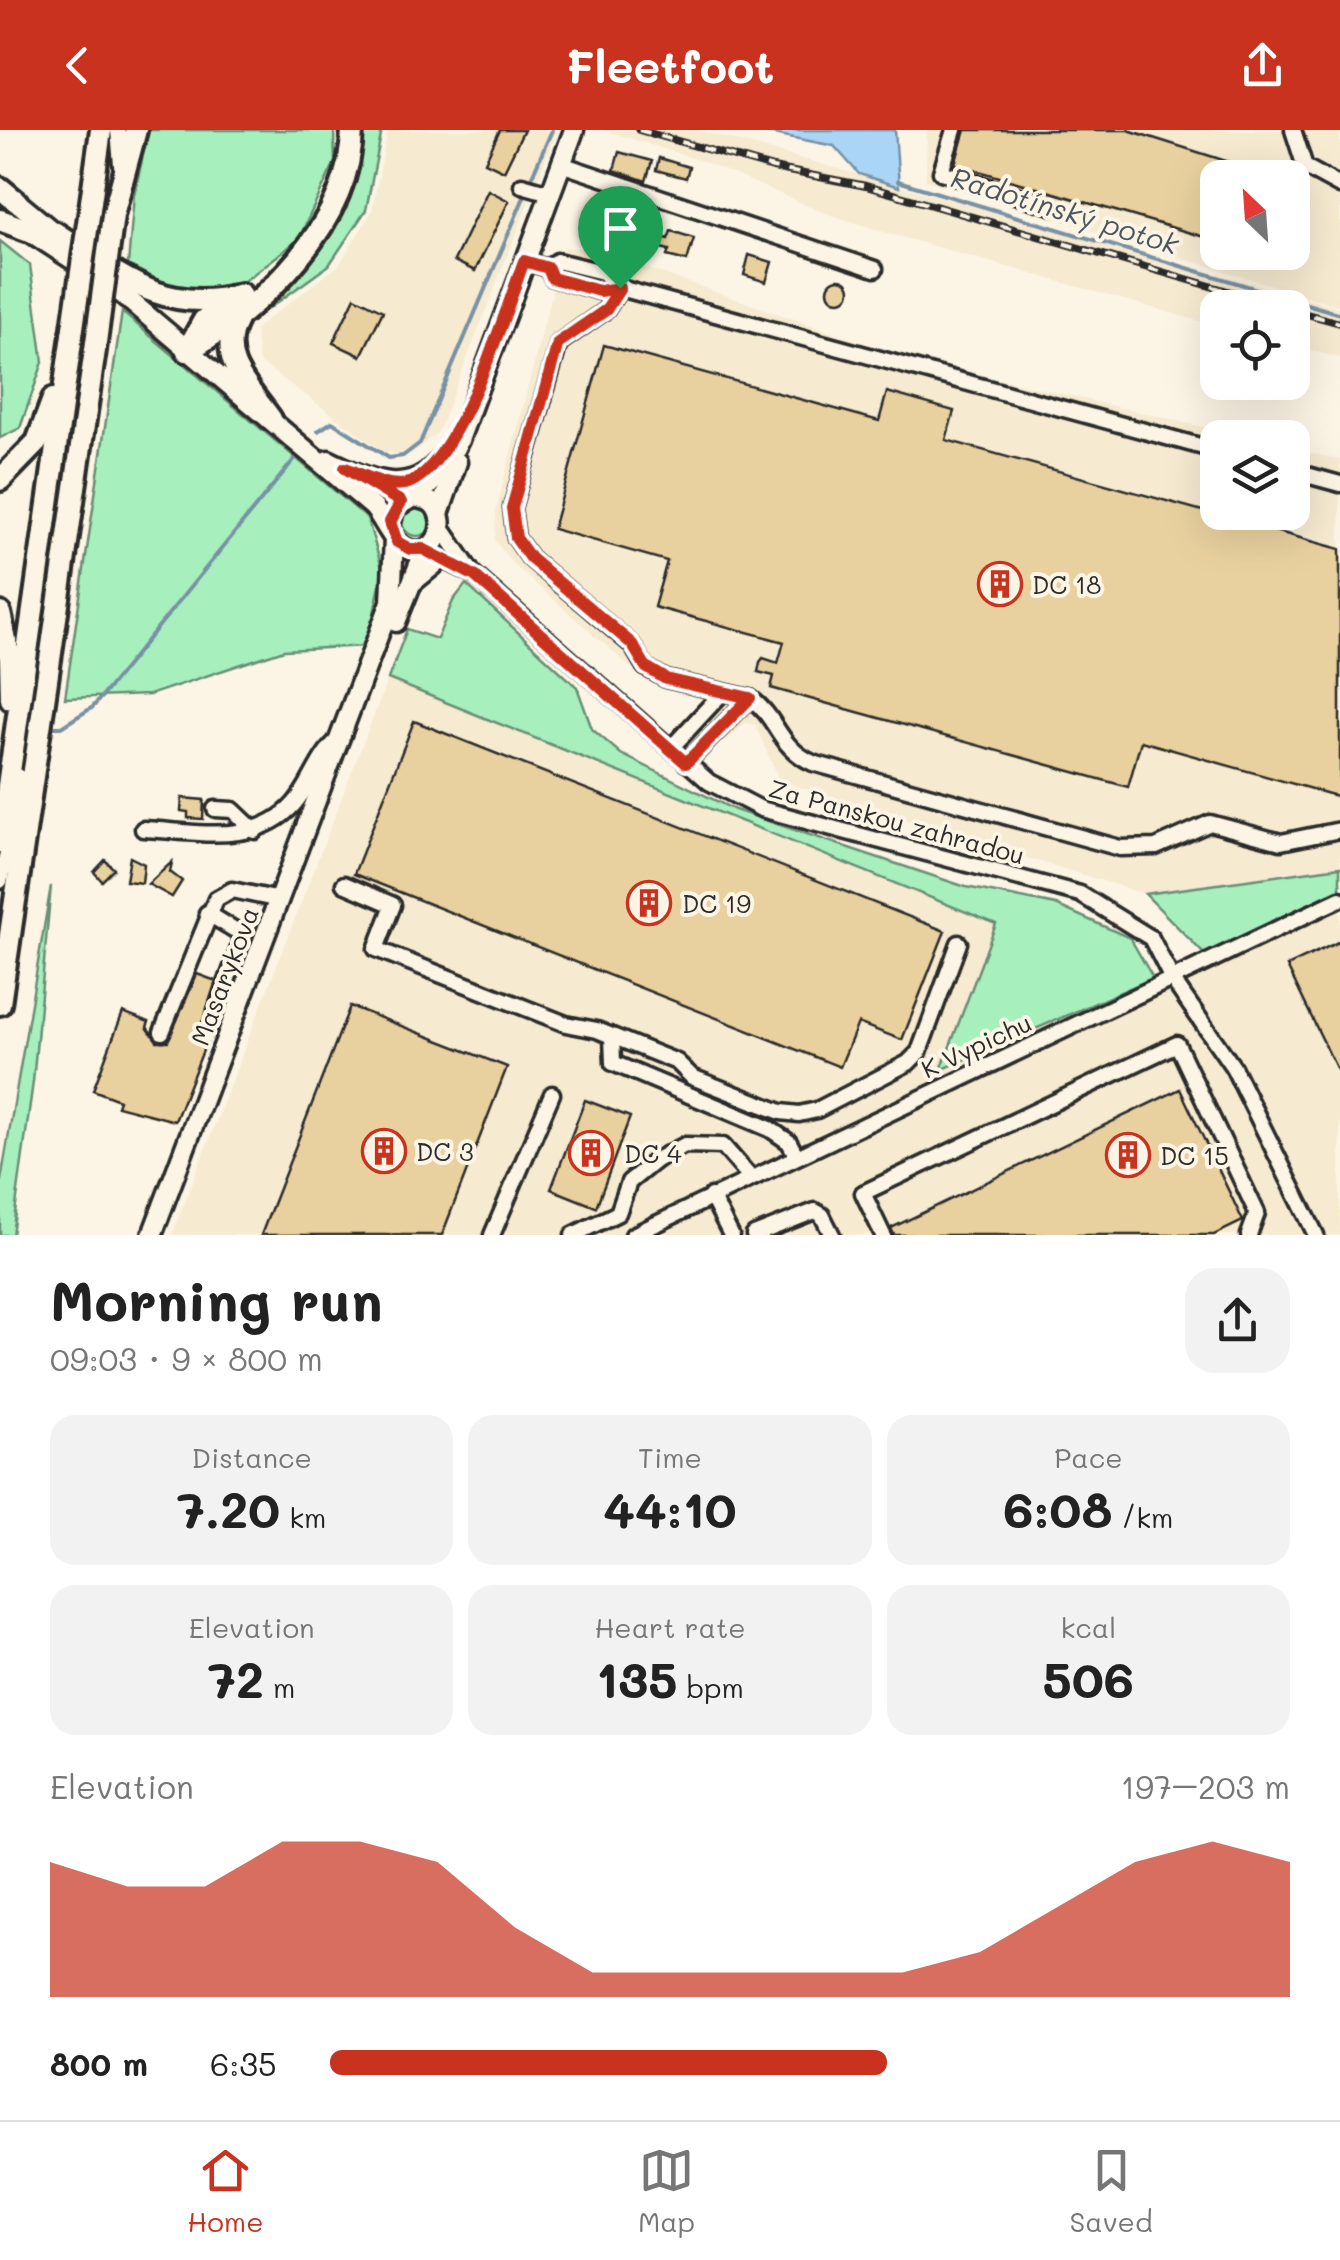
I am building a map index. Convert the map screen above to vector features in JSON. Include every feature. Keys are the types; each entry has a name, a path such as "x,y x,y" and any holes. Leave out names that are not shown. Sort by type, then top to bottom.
{"highway":[{"path":"0,842 104,130"},
{"path":"0,1004 126,130"},
{"path":"114,215 136,130"},
{"path":"187,351 204,320 241,304 290,263 331,210 350,158 352,130"},
{"path":"0,220 27,230"},
{"path":"54,232 129,280 166,297 241,304"},
{"path":"241,304 230,338 232,362 271,419"},
{"path":"0,480 25,458 42,434 72,335"},
{"path":"0,613 11,676 8,788"}],"main road":[{"path":"392,532 391,514 449,461 524,261 534,188 561,164 574,130"},
{"path":"8,195 54,232 110,286 311,451 407,548 429,553 436,540 481,406 492,352"},
{"path":"27,230 110,286"},
{"path":"345,468 397,485 430,471 444,453 492,352"},
{"path":"311,451 409,500 431,502 441,520"},
{"name":"Masarykova","path":"152,1235 391,602 392,532"},
{"name":"Masarykova","path":"343,736 364,698 409,586 429,553"}],"street":[{"path":"118,130 121,166"},
{"path":"954,130 941,172 1051,206"},
{"path":"1293,130 1305,167 1340,186"},
{"path":"561,164 875,269"},
{"path":"524,261 548,268 552,278 599,291 620,288 1200,446"},
{"path":"620,288 606,310 558,343 512,508 513,524 530,558 632,644 646,667 666,679 750,698 760,705 785,746 813,763 1120,848 1156,847 1210,823 1281,842 1340,830"},
{"path":"1310,476 1340,484"},
{"name":"Za Panskou zahradou","path":"441,520 475,576"},
{"name":"Za Panskou zahradou","path":"429,553 475,576 709,782 761,810 1080,894 1151,938 1172,979 1232,1067 1316,1235"},
{"path":"672,748 722,692"},
{"path":"686,763 750,698"},
{"path":"11,939 21,700"},
{"path":"0,880 45,704"},
{"path":"143,829 255,831 294,804 325,750 343,736"},
{"path":"216,809 234,810 255,831"},
{"path":"344,884 393,905 376,949 566,1024 612,1036 677,1062 692,1077 781,1112 817,1110 908,1063 918,1052 959,943"},
{"path":"162,1032 207,912 222,893 232,890 280,900"},
{"name":"K Vypichu","path":"633,1235 1340,899"},
{"path":"207,912 233,924 240,933 207,1023 230,1032"},
{"path":"612,1036 613,1063 770,1130 789,1142 796,1156"},
{"path":"883,1235 863,1193 1177,1044 1257,1213 1249,1235"},
{"path":"492,1235 552,1094"},
{"path":"573,1235 618,1213 636,1174 685,1145 723,1146 750,1177"},
{"path":"711,1196 731,1235"},
{"path":"754,1235 815,1211 822,1215 832,1235"}],"shaded area":[{"path":"388,130 557,130 438,432 411,454 386,453 259,362 255,329 339,265 372,211"},
{"path":"604,130 698,130 1275,290 1200,290 1200,321 825,213 705,162"},
{"path":"927,130 1340,130 1340,306 1310,297 1310,290 1287,290 1222,270 1310,270 1310,160 1200,160 1200,263 926,180"},
{"path":"564,247 597,251 898,355 1200,426 1200,530 1310,530 1310,453 1340,460 1340,867 1145,894 780,781 755,725 745,723 726,741 699,717 711,702 673,691 637,673 513,564 495,541 496,511"},
{"path":"1310,300 1340,308 1340,358 1310,350"},
{"path":"388,679 996,924 942,1070 1340,890 1340,1235 172,1235"}],"green space":[{"path":"149,130 334,130 335,162 298,240 243,282 189,295 128,265 134,195"},
{"path":"364,130 382,130 366,210 329,265 271,307 260,308 347,208"},
{"path":"0,241 30,265 43,362 20,428 0,438"},
{"path":"122,312 367,518 383,571 367,646 284,650 149,695 65,698"},
{"path":"417,506 428,510 432,521 428,532 417,536 406,532 402,521 406,510"},
{"path":"466,584 577,687 592,729 621,754 735,810 966,887 1056,905 1130,938 1153,978 941,1070 996,924 388,679 407,629 437,639 453,601"},
{"path":"1340,867 1340,890 1204,954 1145,894"},
{"path":"51,886 33,1082 12,1235 0,1235 0,1186"}],"water":[{"path":"754,130 895,130 899,187 859,174 834,146"}],"building":[{"path":"500,130 524,130 504,171 485,162"},
{"path":"965,130 1128,130 1223,160 1200,160 1200,236 955,164"},
{"path":"619,152 652,161 646,181 614,170"},
{"path":"659,158 689,167 686,178 656,170"},
{"path":"488,190 509,201 475,271 454,261"},
{"path":"671,231 694,238 687,261 667,256 669,250 640,243 646,232 668,239"},
{"path":"749,255 772,262 766,282 744,275"},
{"path":"839,279 847,282 847,298 839,301 831,298 828,290 831,282"},
{"path":"355,297 383,311 361,356 333,343"},
{"name":"DC 18","path":"604,345 879,421 887,392 954,411 946,440 1200,510 1200,530 1271,530 1340,549 1340,797 1141,741 1128,787 771,688 774,676 758,672 760,662 763,658 778,663 784,642 654,607 667,561 553,529"},
{"name":"DC 19","path":"414,721 945,931 902,1040 858,1023 840,1067 354,874"},
{"path":"182,798 204,800 203,819 188,818 188,812 181,811"},
{"path":"130,857 144,864 142,883 126,881"},
{"path":"105,860 114,869 102,881 94,872"},
{"path":"172,862 170,872 182,881 172,897 148,884"},
{"path":"1340,941 1340,1076 1287,966"},
{"path":"197,974 216,981 197,1039 206,1043 175,1121 117,1106 119,1100 93,1090 123,1012 149,1022 147,1027 157,1041 168,1041"},
{"name":"DC 3","path":"350,1006 507,1067 442,1235 261,1235"},
{"name":"DC 15","path":"1180,1089 1243,1221 1214,1235 894,1235 891,1228"},
{"name":"DC 4","path":"585,1100 630,1117 596,1207 551,1189"}],"waterway":[{"path":"530,181 552,130"},
{"name":"Radotínský potok","path":"898,181 1340,314"},
{"path":"318,431 332,422 389,458 403,456 420,443 527,190"},
{"path":"47,727 61,727 93,707 297,456"}],"railway":[{"path":"639,130 773,168 866,186 1224,290"},
{"path":"1310,315 1340,323"}],"place":[{"name":"DC 18","path":"1000,584"},
{"name":"DC 19","path":"649,903"},
{"name":"DC 3","path":"384,1151"},
{"name":"DC 4","path":"591,1153"},
{"name":"DC 15","path":"1128,1155"}],"route":[{"path":"524,261 548,268 552,278 599,291 620,288 606,310 558,343 512,508 513,524 516,538 530,558 632,644 646,667 666,679 750,698 686,763 475,576 423,549 410,549 397,542 390,522 401,502 345,468 397,485 422,476 438,462 492,352 524,261"}]}
